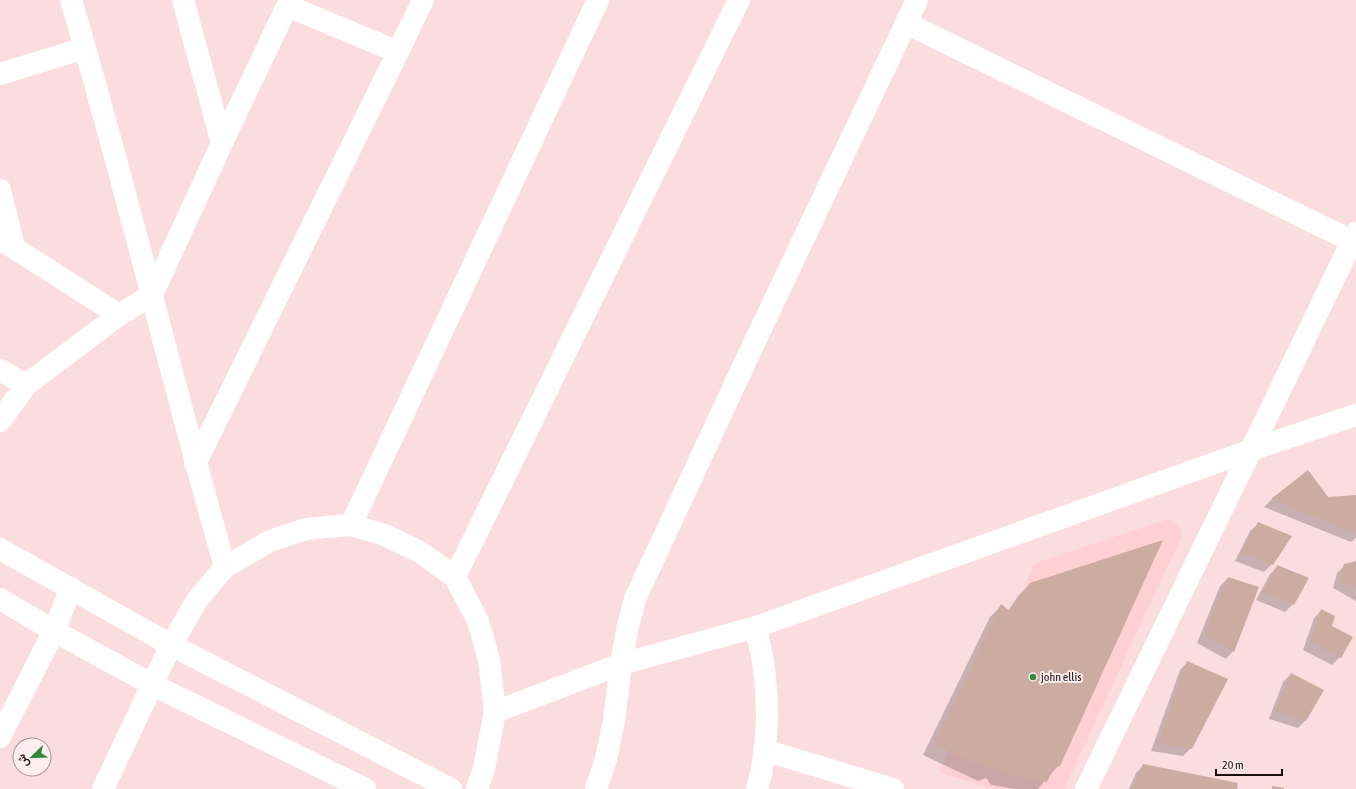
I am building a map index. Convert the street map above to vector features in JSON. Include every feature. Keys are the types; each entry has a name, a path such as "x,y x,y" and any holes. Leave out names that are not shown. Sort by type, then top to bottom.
{"street":[{"path":"71,0 225,567"},
{"path":"183,0 222,143"},
{"path":"196,464 422,0"},
{"path":"351,525 598,0"},
{"path":"455,577 739,0"},
{"path":"596,789 606,759 614,721 621,664 635,599 751,349 917,0"},
{"path":"0,421 26,385 119,315 152,295 289,3 398,52"},
{"path":"906,23 1354,237 1086,789"},
{"path":"0,74 85,48"},
{"path":"0,190 7,243 119,315"},
{"path":"0,370 26,385"},
{"path":"495,712 621,664 756,627 1251,450 1356,415"},
{"path":"103,789 171,645 197,600 225,567 270,541 306,529 351,525 385,535 420,552 455,577 478,621 489,660 495,712 484,768 476,789"},
{"path":"0,548 171,645 451,789"},
{"path":"0,738 54,631 71,588"},
{"path":"0,599 54,631 153,685 365,789"},
{"path":"756,627 765,678 767,712 764,750 757,789"},
{"path":"764,750 893,789"}],"shaded area":[{"name":"john ellis","path":"1168,519 1176,523 1182,532 1180,540 1064,789 996,789 939,773 1035,563"}],"building":[{"path":"1308,470 1328,497 1356,495 1356,534 1271,499"},
{"path":"1258,522 1292,536 1273,565 1241,553"},
{"name":"john ellis","path":"1163,540 1060,766 1054,767 1047,782 1003,773 998,767 990,770 934,744 1001,604 1010,611 1030,583"},
{"path":"1356,561 1356,589 1340,580 1344,564"},
{"path":"1277,565 1309,578 1294,605 1263,592"},
{"path":"1228,577 1259,587 1234,652 1204,635"},
{"path":"1321,609 1335,616 1332,626 1353,637 1341,658 1310,642"},
{"path":"1187,661 1228,679 1192,749 1158,744"},
{"path":"1291,673 1324,690 1306,721 1276,711"},
{"path":"1143,764 1238,783 1237,789 1132,789"},
{"path":"1272,786 1284,788 1284,789 1272,789"}],"place":[{"name":"john ellis","path":"1033,677"}]}
